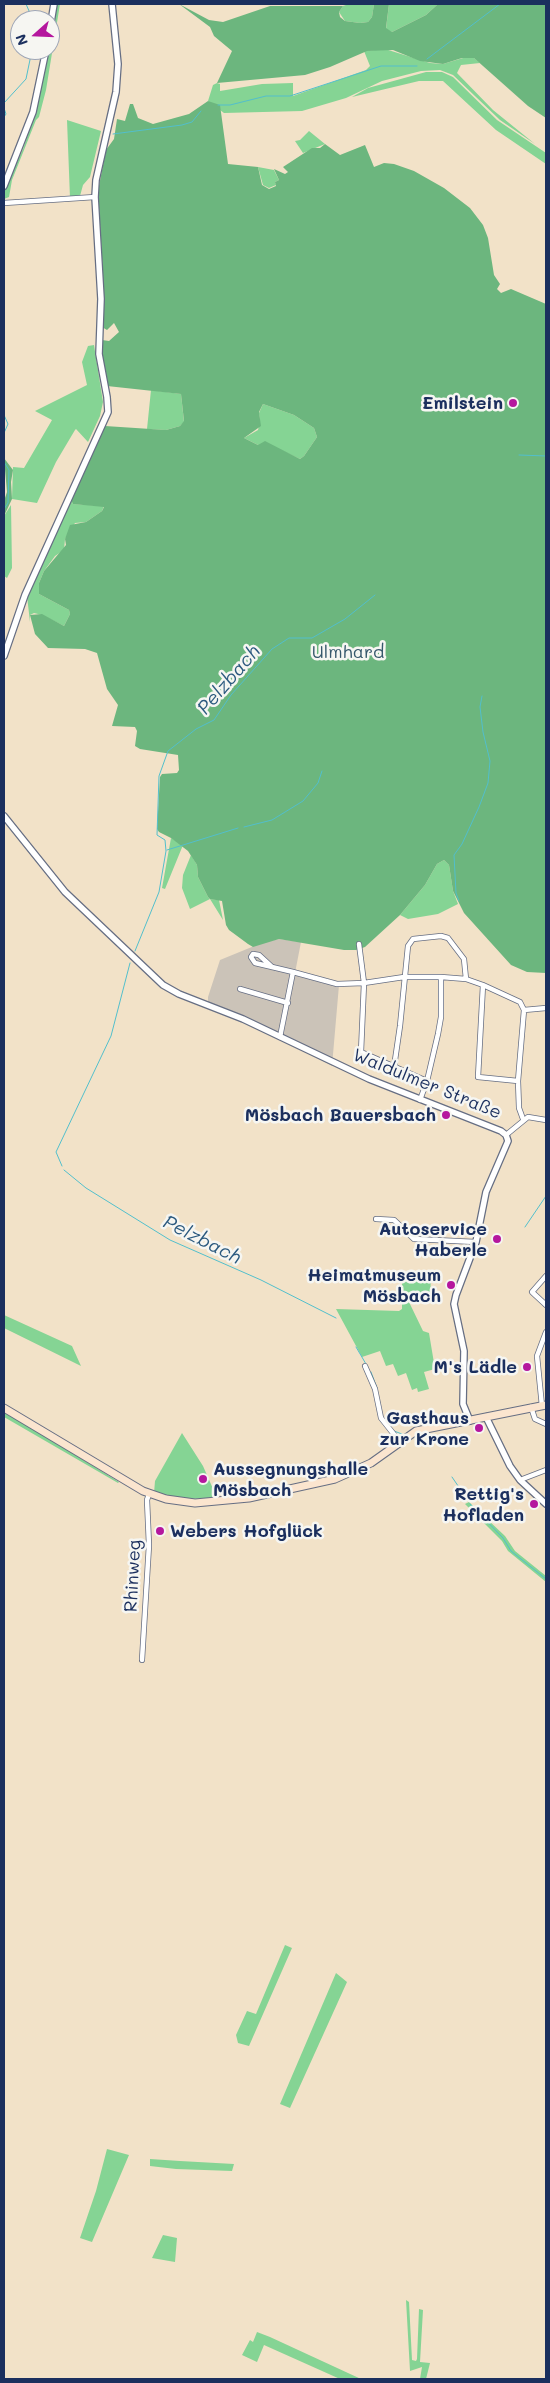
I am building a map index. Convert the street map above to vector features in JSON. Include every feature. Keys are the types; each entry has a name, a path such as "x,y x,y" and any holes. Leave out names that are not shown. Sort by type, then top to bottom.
{"main road":[{"path":"4,1408 108,1472 149,1494 181,1502 230,1501 298,1489 335,1479 365,1467 423,1428 470,1421 544,1405"}],"street":[{"path":"4,656 25,595 108,412 107,397 100,367 101,299 95,196 96,180 112,114 117,84 118,64 112,4"},
{"path":"4,186 33,112 44,60"},
{"path":"4,203 95,196"},
{"name":"Waldulmer Straße","path":"4,816 65,892 158,980 179,994 255,1025 420,1100 501,1131 506,1135 508,1141 486,1192 476,1242 454,1304 464,1351 463,1404 470,1421"},
{"path":"394,1067 405,956 408,946 414,939 441,936 454,944 461,954 466,965 466,979"},
{"path":"359,944 364,983 360,1052 427,1081"},
{"path":"272,967 337,984 364,983 404,977 466,979 520,1002 524,1010 518,1081 519,1108 523,1119"},
{"path":"280,1037 294,972"},
{"path":"420,1100 427,1081 441,1017 441,977"},
{"path":"483,985 478,1077 518,1081"},
{"path":"240,989 288,1003"},
{"path":"524,1010 546,1009"},
{"path":"506,1135 523,1119 528,1117 546,1120"},
{"path":"376,1219 394,1220 414,1239 476,1242"},
{"path":"546,1276 532,1292 546,1305"},
{"path":"544,1405 537,1356 546,1332"},
{"path":"365,1366 375,1389 381,1418 400,1442"},
{"path":"531,1407 535,1419 546,1424"},
{"path":"486,1417 504,1456 520,1480 546,1504"},
{"path":"520,1480 546,1470"},
{"name":"Rhinweg","path":"142,1660 149,1545 147,1500 149,1494"}],"shaded area":[{"path":"279,939 301,942 295,973 339,985 332,1066 243,1020 208,1007 208,997 220,960 264,942"}],"green space":[{"path":"57,4 60,4 59,10 56,10"},
{"path":"179,4 209,20 223,22 270,6 343,6 339,12 340,17 345,21 360,23 368,22 372,17 374,4 389,4 386,28 392,32 426,15 438,4 546,4 546,118 528,106 474,58 462,58 443,64 420,61 393,50 367,51 330,67 305,75 217,83 232,51 214,36 210,27"},
{"path":"349,4 374,4 372,17 368,22 345,21 339,12 343,6"},
{"path":"389,4 438,4 426,15 392,32 386,29"},
{"path":"385,49 430,63 443,64 463,58 474,58 480,63 461,65 457,73 493,110 535,144 500,120 453,75 440,70 421,71 382,81 346,98 302,111 224,113 208,101 213,85 217,83 220,84 220,91 262,84 293,83 293,96 366,70 370,66 364,51"},
{"path":"46,60 51,60 39,117 36,120 12,180 9,197 4,199 4,191 23,149 33,120"},
{"path":"426,72 442,72 453,77 497,120 546,153 546,164 496,130 443,81 419,81 352,97 368,88"},
{"name":"Ulmhard","path":"208,101 220,105 228,164 258,167 262,185 269,189 276,186 275,182 279,180 274,169 285,174 288,172 283,167 312,148 320,148 325,144 340,155 365,145 374,167 384,163 394,164 414,171 444,188 470,208 483,225 488,238 494,275 500,284 497,289 501,293 511,289 546,304 546,973 527,972 511,965 464,913 453,891 449,865 444,860 437,864 425,885 400,915 365,947 356,950 344,950 279,939 253,947 248,944 229,930 226,925 222,901 208,897 198,877 197,865 188,851 157,829 160,777 162,774 177,773 179,770 178,755 140,749 135,746 137,731 135,727 112,726 118,705 107,689 97,653 85,649 48,648 35,634 30,615 42,614 64,626 70,614 69,610 39,594 39,583 44,571 66,545 65,539 70,525 86,522 102,511 104,507 73,504 70,498 105,426 166,430 180,426 184,421 181,394 107,386 102,358 102,340 109,341 119,332 114,323 107,330 102,327 103,275 98,191 106,150 114,139 117,119 125,121 130,104 133,104 138,118 153,124 189,114","holes":["263,404 294,415 314,428 317,437 300,459 265,441 258,445 244,438 261,426 259,412"]},
{"path":"67,120 101,131 90,177 83,185 80,196 70,198"},
{"path":"309,131 325,144 303,153 295,141 300,140"},
{"path":"258,167 274,170 279,180 275,182 276,185 269,188 263,185"},
{"path":"94,345 103,402 100,416 88,442 76,429 56,462 37,503 12,499 13,467 24,468 52,420 35,411 87,385 82,362 88,346"},
{"path":"151,390 181,394 184,422 180,426 166,430 147,429"},
{"path":"263,404 294,415 314,428 317,437 300,459 283,451 258,445 244,438 258,430 259,413"},
{"path":"4,458 13,470 11,482 12,499 4,516 4,501 7,492"},
{"path":"70,498 73,504 104,506 102,511 86,522 75,523 65,539 64,550 55,556 44,571 39,583 39,594 69,610 70,614 64,626 34,613 30,615 30,622 27,596"},
{"path":"11,505 12,568 7,578 4,576 4,516"},
{"path":"171,838 183,845 165,889 162,888"},
{"path":"191,855 197,865 198,877 210,899 190,909 182,888 183,875"},
{"path":"444,860 449,865 453,891 458,904 438,914 408,919 400,915 425,885 437,864"},
{"path":"210,899 219,900 223,920"},
{"path":"402,1276 431,1276 430,1299 409,1302 423,1331 429,1333 435,1369 424,1372 429,1389 418,1392 417,1388 412,1390 406,1373 398,1376 393,1364 386,1366 380,1351 362,1357 336,1309 399,1311 402,1309"},
{"path":"4,1315 72,1346 81,1366 4,1328"},
{"path":"4,1411 119,1482 4,1417"},
{"path":"182,1433 203,1466 217,1498 186,1499 154,1493 155,1481"},
{"path":"469,1502 505,1536 515,1551 546,1576 546,1582 508,1551 502,1541 465,1504"},
{"path":"285,1945 292,1948 249,2046 238,2043 236,2035 247,2011 256,2014"},
{"path":"336,1973 347,1982 290,2108 280,2104"},
{"path":"107,2149 129,2155 92,2242 80,2238 96,2191"},
{"path":"150,2159 234,2164 232,2171 176,2169 150,2166"},
{"path":"163,2235 177,2238 175,2262 152,2258"},
{"path":"406,2300 409,2302 412,2360 416,2361 419,2309 423,2310 420,2362 430,2363 426,2379 420,2379 422,2367 410,2371"},
{"path":"257,2332 361,2379 340,2379 264,2345 257,2362 242,2355 250,2340 253,2342"}],"waterway":[{"path":"26,4 29,10"},
{"path":"427,59 500,4"},
{"path":"4,103 26,79 30,60"},
{"path":"218,105 230,105 266,96 290,96 381,66 417,66"},
{"path":"4,108 6,114 4,117"},
{"path":"113,134 182,125 192,122 201,111"},
{"path":"4,415 8,424 4,433"},
{"path":"519,455 546,456"},
{"path":"4,462 9,470 8,503 4,509"},
{"name":"Pelzbach","path":"135,951 159,892 166,851 165,840 157,835 159,776 168,751 196,729 214,720 231,695 272,649 289,638 312,638 345,619 375,595"},
{"path":"459,901 456,893 454,855 462,844 488,783 490,761 483,732 480,707 482,696"},
{"name":"Pelzbach","path":"244,827 272,820 303,801 318,783 322,771"},
{"name":"Pelzbach","path":"167,850 238,828"},
{"name":"Pelzbach","path":"62,1166 56,1152 111,1036 130,963"},
{"name":"Pelzbach","path":"64,1170 86,1188 170,1240 261,1280 336,1318"},
{"path":"525,1227 546,1196"},
{"path":"356,1347 366,1364"},
{"path":"371,1372 377,1388"},
{"path":"394,1431 402,1434"},
{"name":"Pelzbach","path":"452,1477 467,1499"},
{"name":"Pelzbach","path":"470,1504 503,1538 511,1551 546,1579"}],"place":[{"name":"Emilstein","path":"513,403"},
{"name":"Mösbach Bauersbach","path":"446,1115"},
{"name":"Autoservice Haberle","path":"497,1239"},
{"name":"Heimatmuseum Mösbach","path":"451,1285"},
{"name":"M's Lädle","path":"527,1367"},
{"name":"Gasthaus zur Krone","path":"479,1428"},
{"name":"Aussegnungshalle Mösbach","path":"203,1479"},
{"name":"Rettig's Hofladen","path":"534,1504"},
{"name":"Webers Hofglück","path":"160,1531"}]}
